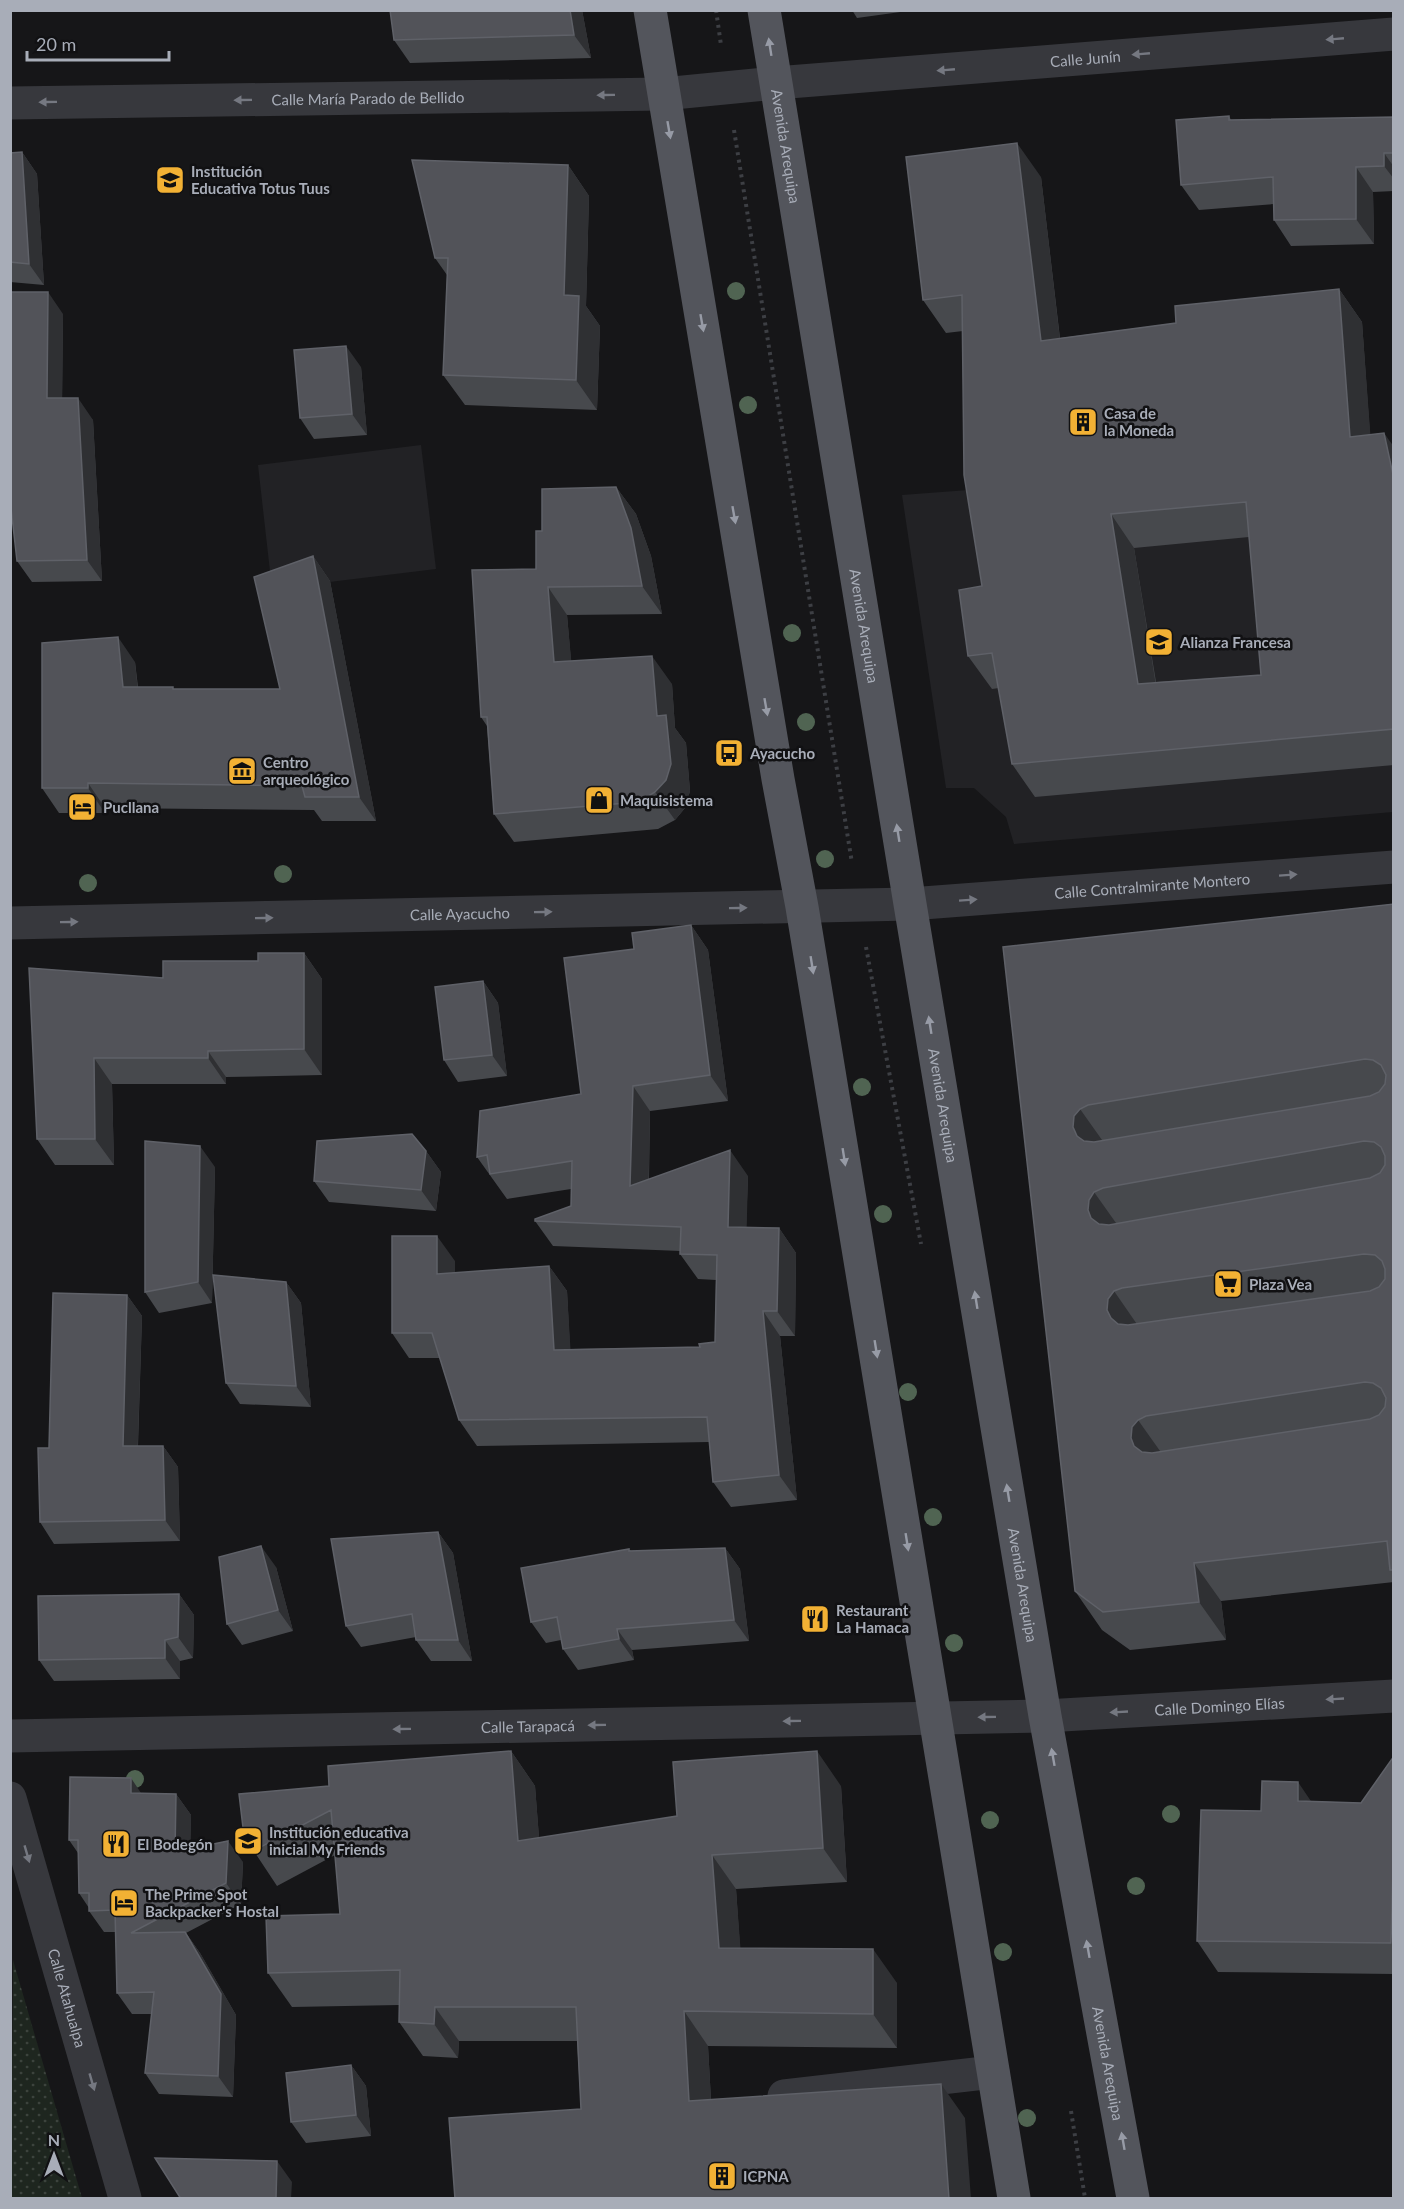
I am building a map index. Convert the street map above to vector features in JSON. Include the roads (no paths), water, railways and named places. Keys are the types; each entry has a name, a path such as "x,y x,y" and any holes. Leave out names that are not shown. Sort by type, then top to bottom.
{"main road":[{"path":"650,10 774,756 802,907 1014,2199"},
{"name":"Avenida Arequipa","path":"764,10 1045,1716 1133,2199"}],"street":[{"name":"Calle Junín","path":"727,88 1394,34"},
{"name":"Calle María Parado de Bellido","path":"10,103 663,94 727,88"},
{"name":"Calle Contralmirante Montero","path":"910,904 1394,867"},
{"name":"Calle Ayacucho","path":"10,923 910,904"},
{"name":"Calle Domingo Elías","path":"1045,1716 1394,1696"},
{"name":"Calle Tarapacá","path":"10,1736 1045,1716"},
{"name":"Calle Atahualpa","path":"10,1798 125,2199"},
{"path":"784,2096 993,2072"}],"place":[{"name":"Institución Educativa Totus Tuus","path":"170,180"},
{"name":"Casa de la Moneda","path":"1083,422"},
{"name":"Alianza Francesa","path":"1159,642"},
{"name":"Ayacucho","path":"729,753"},
{"name":"Centro arqueológico","path":"242,771"},
{"name":"Maquisistema","path":"599,800"},
{"name":"Pucllana","path":"82,807"},
{"name":"Plaza Vea","path":"1228,1284"},
{"name":"Restaurant La Hamaca","path":"815,1619"},
{"name":"Institución educativa inicial My Friends","path":"248,1841"},
{"name":"El Bodegón","path":"116,1844"},
{"name":"The Prime Spot Backpacker's Hostal","path":"124,1903"},
{"name":"ICPNA","path":"722,2176"}]}
